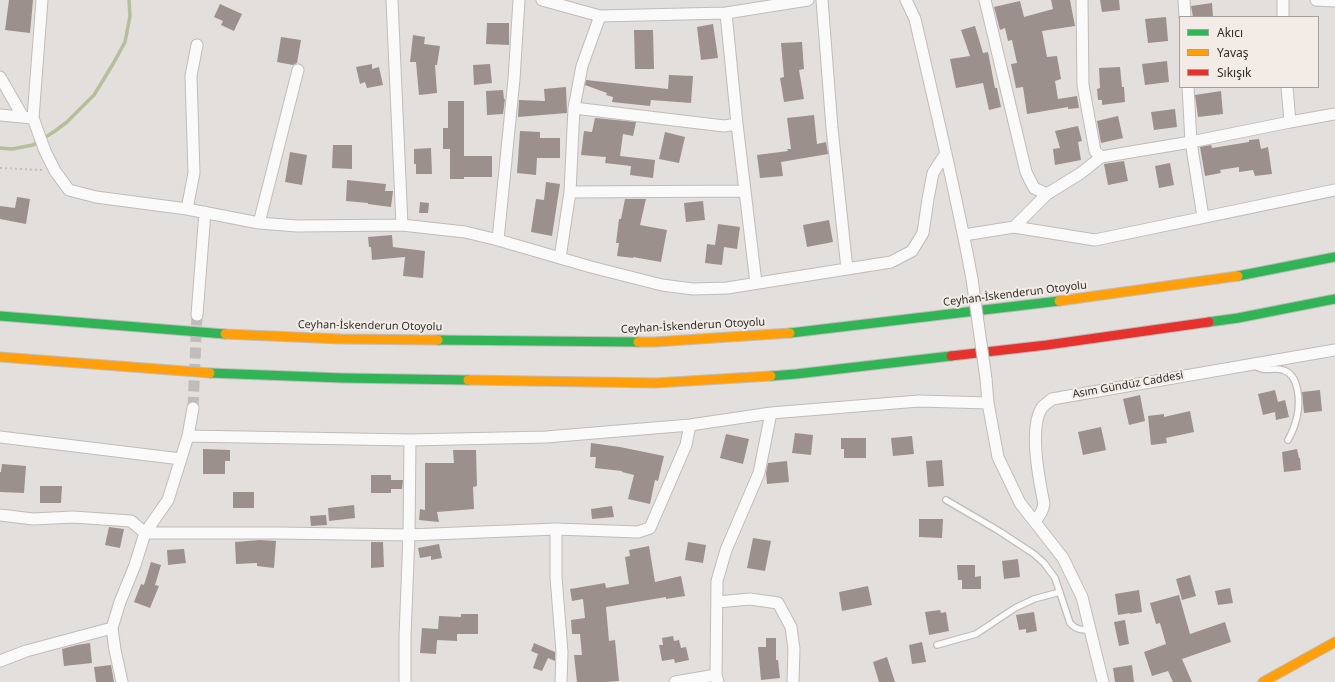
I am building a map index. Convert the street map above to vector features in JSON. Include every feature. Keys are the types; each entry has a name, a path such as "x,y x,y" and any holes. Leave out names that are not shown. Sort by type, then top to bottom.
{"main road":[{"name":"Ceyhan-İskenderun Otoyolu","path":"0,316 214,333 340,339 654,342 792,333 1041,304 1232,277 1335,257"},
{"path":"0,357 212,373 327,378 656,383 796,374 1039,346 1238,318 1335,299"},
{"path":"1263,682 1335,642"}],"street":[{"path":"28,117 42,0"},
{"path":"392,0 402,225"},
{"path":"498,240 514,79 519,0"},
{"path":"542,0 600,16 726,13 808,0"},
{"path":"822,0 832,128 847,269"},
{"path":"906,0 915,19 964,235 972,279 988,403 998,457 1020,503 1064,558 1082,596 1103,682"},
{"path":"985,0 1026,172 1034,188 1047,194"},
{"path":"1082,0 1083,85 1095,151 1101,157"},
{"path":"1184,0 1185,16"},
{"path":"1283,0 1283,16"},
{"path":"1316,0 1335,1"},
{"path":"726,13 737,124 756,283"},
{"path":"560,258 570,192 574,108 582,66 600,16"},
{"path":"187,209 194,173 191,76 197,45"},
{"path":"259,223 298,70"},
{"path":"0,77 38,131 54,171 69,190 96,197 187,209 259,223 297,226 402,225 465,232 498,240 591,268 662,285 693,289 727,288 891,262 912,251 923,233 933,173 946,153"},
{"path":"1188,88 1191,142 1203,217"},
{"path":"1287,88 1290,122"},
{"path":"574,108 724,126 737,124"},
{"path":"1014,227 1047,194 1081,173 1101,157 1191,142 1335,114"},
{"path":"0,115 28,117"},
{"path":"964,235 1014,227 1095,240 1335,190"},
{"path":"570,192 745,191"},
{"path":"197,314 205,212"},
{"name":"Asım Gündüz Caddesi","path":"1035,522 1042,511 1044,504 1036,450 1036,424 1041,408 1052,399 1335,350"},
{"path":"188,436 410,440 546,437 690,425 771,413 919,401 988,403"},
{"path":"122,682 112,628 145,533 168,500 188,436 193,408"},
{"path":"675,682 717,678 717,581 726,550 759,473 771,413"},
{"path":"0,515 33,519 73,517 131,522 145,533 409,535 556,529 638,532 650,528 686,445 690,425"},
{"path":"0,437 181,459"},
{"path":"405,682 410,440"},
{"path":"556,529 556,577 562,652 561,682"},
{"path":"717,602 750,599 778,603 791,627 794,649 793,682"},
{"path":"0,661 26,651 112,628"}],"lane":[{"path":"1254,364 1262,370 1283,370 1290,374 1295,380 1298,396 1298,411 1295,426 1288,440"},
{"path":"946,500 999,531 1039,558 1055,578 1070,622 1073,626 1079,629 1090,630"},
{"path":"937,644 976,634 1015,608 1034,599 1060,592"}],"path":[{"path":"0,168 54,171"}],"building":[{"path":"9,0 33,0 30,33 5,30"},
{"path":"1051,0 1070,0 1075,26 1042,31 1047,57 1057,56 1061,79 1055,81 1058,99 1077,96 1079,108 1068,109 1068,107 1027,114 1023,87 1016,88 1011,64 1017,63 1012,40 1008,41 1005,28 1000,30 994,7 1020,1 1024,17 1053,9"},
{"path":"1100,0 1119,0 1120,10 1102,12"},
{"path":"1212,3 1213,16 1193,16 1191,6"},
{"path":"220,4 242,14 234,31 221,25 223,21 214,17"},
{"path":"1166,17 1168,41 1148,43 1145,19"},
{"path":"487,23 509,23 509,45 486,44"},
{"path":"713,24 718,58 701,60 697,27"},
{"path":"975,26 983,53 988,52 995,88 997,88 1001,107 989,110 983,83 956,88 950,59 970,56 961,30"},
{"path":"634,30 653,30 654,69 635,69"},
{"path":"413,35 425,37 424,44 440,46 437,65 435,65 437,93 419,95 416,62 410,62"},
{"path":"281,37 301,40 297,63 293,65 277,62"},
{"path":"802,42 804,69 799,70 804,99 784,102 780,78 784,77 781,43"},
{"path":"1167,61 1169,82 1145,85 1142,64"},
{"path":"372,64 372,69 379,67 383,85 367,88 365,82 360,84 356,67"},
{"path":"490,64 492,83 474,85 473,65"},
{"path":"1120,67 1125,102 1102,105 1102,100 1098,100 1097,89 1100,88 1099,68"},
{"path":"669,75 693,76 691,103 651,100 650,106 612,102 613,97 606,95 607,93 585,85 586,80 668,89"},
{"path":"566,87 567,113 518,117 519,100 545,101 544,89"},
{"path":"503,90 505,99 503,114 487,115 486,91"},
{"path":"1221,91 1223,114 1198,117 1195,95"},
{"path":"448,101 464,101 464,156 492,156 492,177 464,177 464,179 450,179 450,149 443,149 443,128 448,128"},
{"path":"1175,109 1177,127 1154,130 1151,112"},
{"path":"814,115 817,144 826,142 828,154 781,162 783,176 760,178 757,155 788,151 787,149 791,149 787,118"},
{"path":"1118,116 1123,138 1101,143 1097,121"},
{"path":"595,118 636,122 633,136 623,134 620,156 655,160 653,178 630,175 631,166 605,163 606,157 581,155 584,131 592,132"},
{"path":"1078,126 1082,141 1078,142 1081,160 1055,165 1053,149 1060,148 1055,131"},
{"path":"520,131 540,132 540,138 560,138 560,158 537,158 536,175 517,173"},
{"path":"665,132 685,137 679,163 659,159"},
{"path":"1259,139 1261,149 1268,147 1272,174 1255,176 1253,170 1239,172 1239,167 1220,170 1221,173 1205,176 1200,147 1211,145 1212,148"},
{"path":"333,145 352,145 352,169 332,168"},
{"path":"431,148 432,174 416,174 414,149"},
{"path":"290,152 307,155 302,185 285,182"},
{"path":"1124,161 1128,181 1108,185 1104,164"},
{"path":"1170,163 1174,185 1159,188 1155,166"},
{"path":"347,180 386,184 385,191 393,191 391,207 346,201"},
{"path":"546,182 560,184 552,236 531,232 536,199 544,200"},
{"path":"17,197 30,199 26,224 0,219 0,206 15,208"},
{"path":"625,199 646,199 640,225 667,230 661,262 617,256 619,243 616,243 619,219 621,219"},
{"path":"703,201 705,220 686,222 684,203"},
{"path":"420,202 429,203 428,213 419,213"},
{"path":"829,220 833,242 807,247 803,225"},
{"path":"718,224 740,227 737,249 724,247 722,265 705,263 707,244 715,245"},
{"path":"392,235 393,247 425,251 423,278 403,276 405,257 372,260 371,247 369,247 368,237"},
{"path":"1275,390 1278,402 1285,400 1289,417 1276,420 1275,412 1263,415 1258,394"},
{"path":"1320,390 1322,411 1304,413 1302,392"},
{"path":"1140,395 1145,421 1129,425 1123,399"},
{"path":"1190,411 1194,432 1166,438 1167,443 1151,445 1148,416 1164,414 1164,417"},
{"path":"1101,427 1106,450 1083,455 1078,432"},
{"path":"795,433 813,435 811,455 792,453"},
{"path":"726,434 749,439 743,464 720,458"},
{"path":"912,436 914,454 893,456 891,438"},
{"path":"841,438 866,438 866,458 844,458 844,449 841,449"},
{"path":"591,443 664,456 658,481 655,480 650,504 628,499 634,475 622,471 595,468 596,457 590,457"},
{"path":"203,449 230,450 230,461 225,461 225,474 203,474"},
{"path":"1297,449 1300,458 1301,470 1284,472 1282,452"},
{"path":"453,450 476,450 477,486 473,487 474,509 437,512 439,522 419,520 420,509 425,510 425,463 454,463"},
{"path":"942,460 944,486 928,487 926,461"},
{"path":"787,461 789,482 767,484 766,473 768,463"},
{"path":"2,464 26,466 24,493 0,492 0,472"},
{"path":"371,475 391,475 391,480 403,480 402,489 391,489 391,493 371,493"},
{"path":"40,486 62,486 61,503 40,503"},
{"path":"233,492 254,492 254,508 233,508"},
{"path":"354,505 355,518 329,521 328,508"},
{"path":"612,506 614,517 592,519 591,509"},
{"path":"326,515 327,525 311,526 310,516"},
{"path":"919,519 943,519 942,538 919,537"},
{"path":"109,527 124,529 120,548 105,545"},
{"path":"753,538 771,541 765,571 747,568"},
{"path":"260,540 276,541 274,568 257,566 257,563 236,564 235,542"},
{"path":"371,542 383,542 384,567 371,568"},
{"path":"688,542 706,545 703,563 685,560"},
{"path":"439,544 442,558 431,560 431,556 420,558 418,548"},
{"path":"649,546 655,582 681,576 685,596 666,599 666,597 606,607 609,641 615,640 619,681 577,682 574,655 582,655 580,634 572,634 571,620 585,618 583,599 572,601 570,589 605,583 606,588 629,584 625,557 630,556 629,550"},
{"path":"184,549 186,563 168,565 167,550"},
{"path":"1018,559 1020,577 1004,579 1002,561"},
{"path":"151,562 161,565 155,585 159,586 150,608 134,602 141,584 144,585"},
{"path":"957,565 975,565 975,577 981,576 981,589 962,589 962,580 958,580"},
{"path":"1190,575 1196,596 1182,600 1176,579"},
{"path":"868,586 872,605 842,611 839,592"},
{"path":"1230,588 1233,603 1218,605 1215,591"},
{"path":"1139,590 1142,612 1118,615 1115,594"},
{"path":"1179,595 1190,634 1225,622 1231,642 1182,659 1192,682 1173,682 1168,671 1152,676 1144,652 1166,644 1160,623 1156,624 1150,603"},
{"path":"940,610 941,613 946,612 949,631 929,635 925,612"},
{"path":"1034,612 1037,631 1026,633 1026,629 1019,630 1016,615"},
{"path":"461,614 478,614 478,634 457,634 457,641 437,640 436,654 420,653 422,628 438,629 439,616 461,617"},
{"path":"1125,620 1129,644 1119,646 1114,622"},
{"path":"673,636 674,641 679,640 681,648 686,647 689,660 675,663 674,659 662,661 659,645 663,645 662,638"},
{"path":"766,638 776,638 776,660 778,660 780,678 761,680 758,647 766,647"},
{"path":"922,642 926,662 912,664 909,645"},
{"path":"90,643 92,663 64,666 62,649"},
{"path":"534,643 555,652 555,661 548,658 542,671 533,668 538,654 531,651"},
{"path":"887,657 895,682 879,682 873,662"},
{"path":"111,665 114,682 96,682 94,667"},
{"path":"1132,665 1134,682 1115,682 1113,668"}],"waterway":[{"path":"0,148 12,149 33,145 67,122 94,95 125,42 130,16 129,0"}],"tunnel":[{"path":"193,408 197,315"}],"traffic: fast":[{"path":"1238,276 1335,257"},
{"path":"1209,322 1238,318 1335,299"},
{"path":"790,333 1059,301"},
{"path":"0,316 225,334"},
{"path":"438,340 638,342"},
{"path":"771,376 951,356"},
{"path":"210,373 343,378 468,380"}],"traffic: slow":[{"path":"1059,301 1238,276"},
{"path":"638,342 790,333"},
{"path":"225,334 340,339 438,340"},
{"path":"0,357 210,373"},
{"path":"468,380 656,383 771,376"},
{"path":"1263,682 1335,642"}],"traffic: jam":[{"path":"951,356 1047,345 1209,322"}]}
